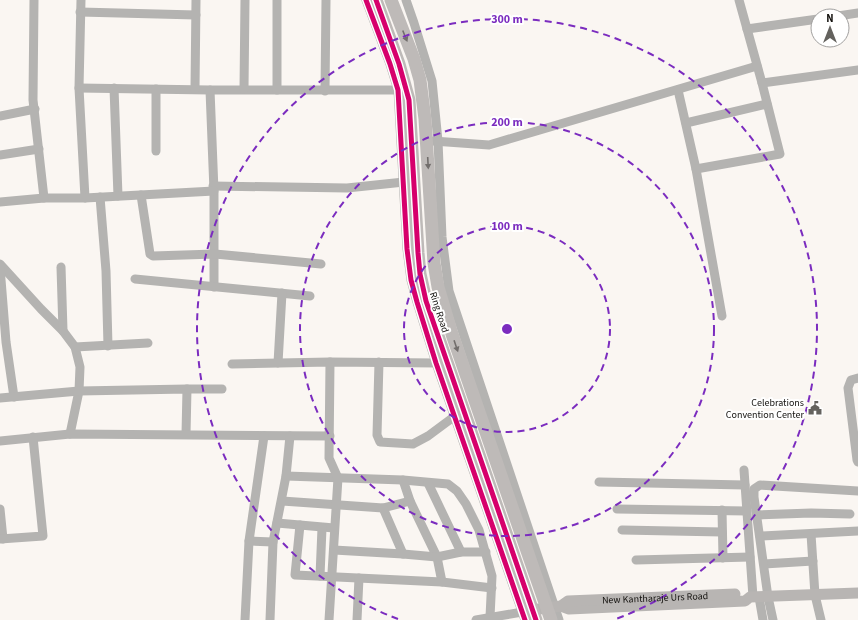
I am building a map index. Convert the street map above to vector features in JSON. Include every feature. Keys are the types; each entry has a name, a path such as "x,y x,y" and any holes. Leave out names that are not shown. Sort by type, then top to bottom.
{"highway":[{"name":"Ring Road","path":"376,0 399,64 402,90 411,121 418,253 423,289 529,616"},
{"name":"Ring Road","path":"391,0 414,59 420,80 432,141 432,251 438,287 452,334 553,610"}],"main road":[{"name":"New Kantharaje Urs Road","path":"529,616 569,608 745,601 758,597 858,592"}],"street":[{"path":"34,0 34,109 44,198"},
{"path":"81,0 79,88 85,198"},
{"path":"195,89 196,0"},
{"path":"244,89 245,0"},
{"path":"277,0 277,90"},
{"path":"325,91 326,0"},
{"path":"366,0 390,64 402,90 407,249 411,280 416,302 455,416 529,616 490,617 476,620"},
{"path":"406,0 432,81 432,141 488,146 757,66"},
{"path":"696,169 780,154 739,0"},
{"path":"80,12 196,15"},
{"path":"747,29 810,20"},
{"path":"762,83 858,70"},
{"path":"79,88 325,91 402,90"},
{"path":"114,88 118,196"},
{"path":"156,89 156,151"},
{"path":"210,90 214,189 214,287"},
{"path":"678,90 696,169 722,316"},
{"path":"686,123 767,104"},
{"path":"0,116 34,109"},
{"path":"0,155 39,149"},
{"path":"0,202 44,198 85,198 141,195 214,189 348,188 404,182"},
{"path":"141,195 150,254 153,256 215,254 321,264"},
{"path":"100,197 106,271 108,346"},
{"path":"0,266 3,342 14,397"},
{"path":"0,266 63,331 75,347 80,367 79,391 70,434"},
{"path":"61,267 63,331"},
{"path":"135,279 310,296"},
{"path":"278,363 282,293"},
{"path":"75,347 148,343"},
{"path":"232,364 330,362 436,363"},
{"path":"329,620 338,478 329,458 330,362"},
{"path":"379,362 377,435 380,442 413,444 428,436 455,416"},
{"path":"858,378 851,380 848,388 858,462"},
{"path":"186,434 187,389"},
{"path":"0,398 79,391 222,389"},
{"path":"0,441 70,434 330,436"},
{"path":"245,620 249,541 264,436"},
{"path":"270,620 274,542 286,476 290,436"},
{"path":"0,509 1,539 43,536 33,437"},
{"path":"744,470 750,557 763,620"},
{"path":"286,476 403,480 448,484 457,491 466,504 479,530 486,552 492,576 490,617"},
{"path":"403,480 410,501 437,557 442,582"},
{"path":"599,482 745,485"},
{"path":"428,483 461,552"},
{"path":"773,620 758,597 764,564 754,489 760,485 858,491"},
{"path":"282,501 383,508 410,501"},
{"path":"383,508 404,554"},
{"path":"617,510 747,511"},
{"path":"722,510 722,558"},
{"path":"757,515 811,513 850,514"},
{"path":"277,523 334,528"},
{"path":"300,525 295,575 442,582 492,588"},
{"path":"320,576 322,528"},
{"path":"622,530 722,532"},
{"path":"760,536 858,531"},
{"path":"811,534 815,595 820,620"},
{"path":"249,541 274,542"},
{"path":"334,550 437,557 461,552 486,552"},
{"path":"636,560 750,557"},
{"path":"764,564 813,561"},
{"path":"357,620 358,578"},
{"path":"553,610 559,620"}],"cycle path":[{"path":"366,0 398,90 407,249 411,280 436,363 525,620"},
{"path":"376,0 399,64 409,100 418,253 420,274 426,301 536,620"}],"place":[{"name":"Celebrations Convention Center","path":"815,408"}]}
